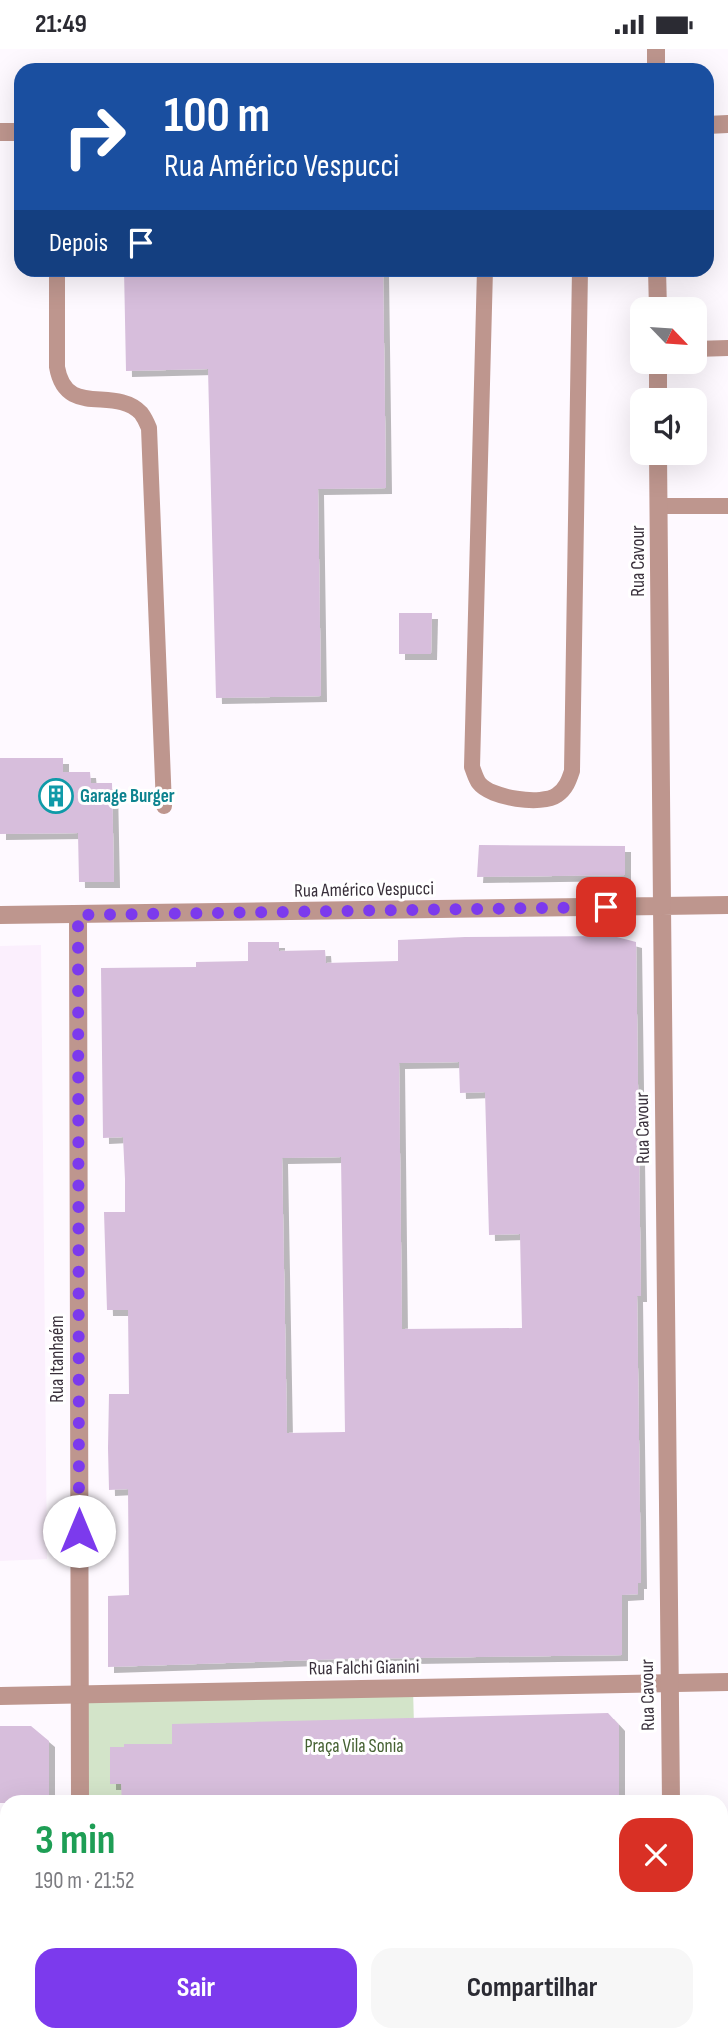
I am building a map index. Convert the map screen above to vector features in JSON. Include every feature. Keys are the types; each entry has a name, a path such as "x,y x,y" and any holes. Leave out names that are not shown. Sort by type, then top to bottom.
{"street":[{"path":"657,277 658,297"},
{"name":"Rua Cavour","path":"659,465 671,1795"},
{"name":"Rua Américo Vespucci","path":"0,915 728,905"},
{"name":"Rua Itanhaém","path":"78,915 80,1795"},
{"name":"Rua Falchi Gianini","path":"0,1696 728,1682"}],"lane":[{"path":"57,277 57,367 60,382 67,392 126,403 141,413 149,428 164,806"},
{"path":"485,277 472,767 478,783 490,792 506,797 541,800 555,796 566,786 572,771 580,277"},
{"path":"707,349 728,348"},
{"path":"659,506 728,506"}],"shaded area":[{"path":"41,945 47,1559 0,1561 0,946"}],"green space":[{"name":"Praça Vila Sonia","path":"413,1688 416,1795 81,1795 80,1695"}],"building":[{"path":"124,277 383,277 386,488 318,489 321,696 216,698 208,369 126,371"},
{"path":"399,613 432,613 431,654 399,654"},
{"name":"Garage Burger","path":"0,758 63,758 63,772 90,772 91,783 112,783 114,882 79,882 78,833 0,834"},
{"path":"479,845 625,846 625,875 477,877"},
{"path":"613,936 636,942 641,1296 637,1296 641,1583 638,1583 638,1594 622,1595 622,1655 342,1659 108,1667 108,1596 129,1595 128,1489 109,1490 109,1394 129,1394 128,1310 107,1310 104,1212 125,1212 125,1179 123,1137 103,1138 101,968 196,967 196,962 248,961 248,942 279,942 279,951 325,950 326,963 398,961 398,940","holes":["459,1062 460,1093 485,1092 489,1235 520,1234 522,1328 402,1329 399,1063","341,1157 345,1432 287,1433 282,1158"]},
{"path":"608,1713 619,1725 619,1795 122,1795 121,1784 110,1784 110,1747 124,1747 124,1744 172,1744 172,1724"},
{"path":"0,1726 31,1726 49,1741 49,1795 0,1795"}],"place":[{"name":"Garage Burger","path":"56,796"}],"route":[{"path":"79,1531 78,915 606,907"}]}
